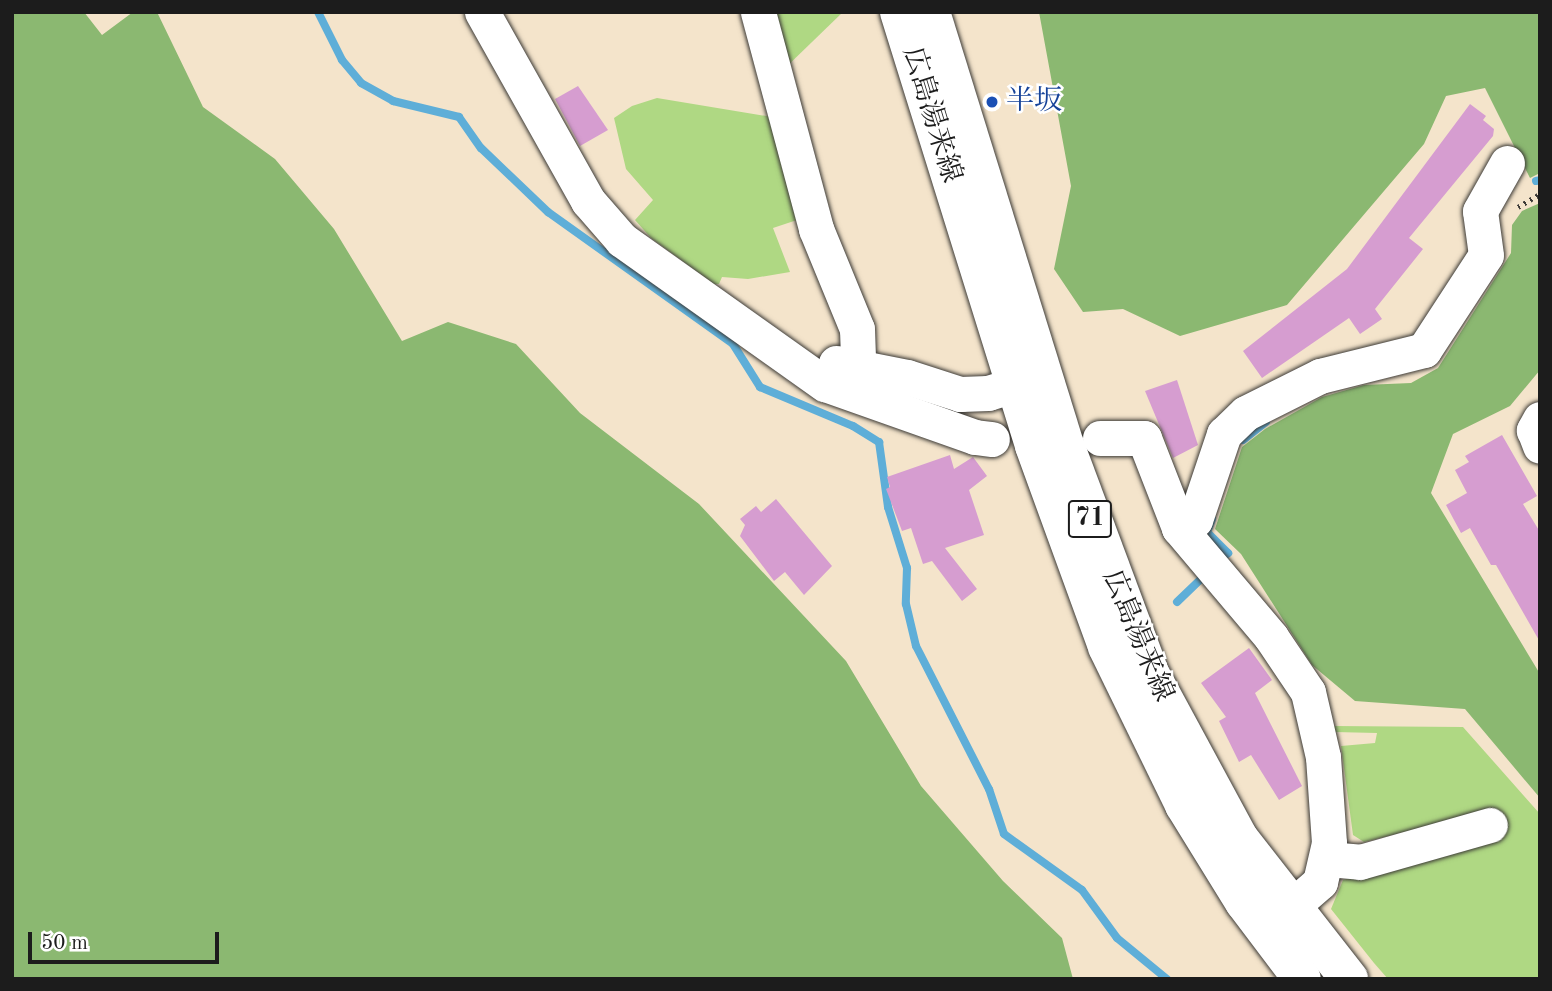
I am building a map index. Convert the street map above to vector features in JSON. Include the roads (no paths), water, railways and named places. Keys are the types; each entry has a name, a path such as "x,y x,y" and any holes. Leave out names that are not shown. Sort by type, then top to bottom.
{"main road":[{"name":"広島湯来線","path":"899,12 1014,384 1084,591 1156,755 1223,870 1302,979"},
{"name":"広島湯来線","path":"931,12 1066,447 1127,615 1198,768 1239,838 1290,908 1349,979"}],"street":[{"path":"482,12 568,168 604,221 633,248 834,388 886,402 975,437 992,439"},
{"path":"758,12 817,229 857,329 858,365"},
{"path":"1179,528 1195,520 1224,434 1246,414 1320,376 1424,350 1486,255 1480,211 1507,163"},
{"path":"785,356 807,365 858,365 960,394 988,393 1014,384"},
{"path":"1540,419 1534,430 1540,446"},
{"path":"1100,438 1144,438 1179,528 1271,637 1308,692 1323,757 1328,859 1315,889 1290,908"},
{"path":"1328,859 1360,862 1490,825"}],"waterway":[{"path":"318,12 342,60 361,83 393,101 459,117 481,148 548,212 733,344 760,387 853,426 879,442 888,507 907,568 906,604 916,646 989,789 1004,834 1082,890 1117,938 1167,979"},
{"path":"1536,181 1540,180"},
{"path":"1243,440 1266,422"},
{"path":"1212,519 1207,532 1228,553 1223,557"},
{"path":"1177,602 1200,580"}],"place":[{"name":"半坂","path":"992,102"}]}
